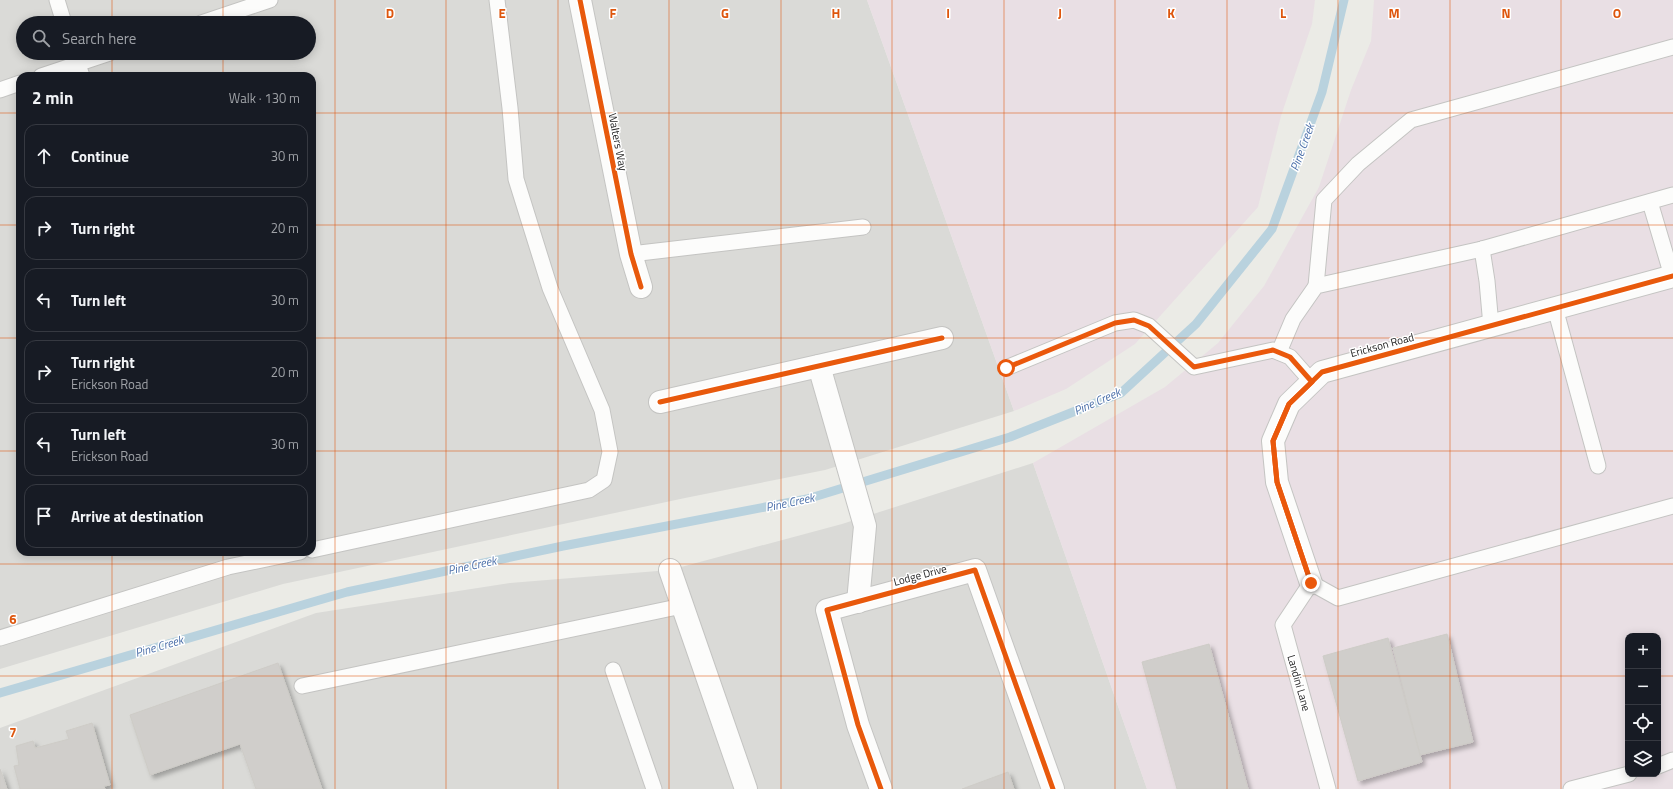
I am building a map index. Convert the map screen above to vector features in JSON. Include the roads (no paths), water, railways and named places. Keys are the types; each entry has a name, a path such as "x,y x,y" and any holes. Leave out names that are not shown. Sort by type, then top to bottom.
{"street":[{"name":"Walters Way","path":"580,0 631,254 641,287"},
{"name":"Erickson Road","path":"1311,583 1277,482 1273,441 1289,404 1322,372 1672,276"},
{"path":"660,402 942,338"},
{"path":"819,366 844,459 865,526 858,602"},
{"path":"670,570 746,789"},
{"name":"Lodge Drive","path":"881,789 858,725 827,610 975,570 1053,789"}],"lane":[{"path":"57,0 62,16"},
{"path":"222,16 270,0"},
{"path":"316,549 589,490 604,480 610,452 602,410 550,288 516,179 510,108 497,0"},
{"path":"1279,352 1293,319 1316,286 1324,200 1358,164 1412,120 1673,47"},
{"path":"53,72 90,60"},
{"path":"0,90 16,84"},
{"path":"1316,286 1482,249 1673,195"},
{"path":"1650,202 1672,276"},
{"path":"631,254 863,227"},
{"path":"1482,249 1487,281 1491,326"},
{"path":"1555,308 1598,466"},
{"path":"1006,368 1115,323 1134,320 1149,326 1194,367 1273,350 1290,357 1312,382"},
{"path":"1311,583 1338,598 1673,506"},
{"path":"0,638 228,567 250,557 260,556"},
{"name":"Landini Lane","path":"1311,583 1283,626 1328,789"},
{"path":"302,686 682,606"},
{"path":"612,670 654,789"},
{"path":"1661,765 1673,760"},
{"path":"1571,789 1625,775"}],"waterway":[{"name":"Pine Creek","path":"0,693 347,592 563,546 807,499 1010,437 1121,393 1196,324 1272,229 1322,92 1344,0"}]}
